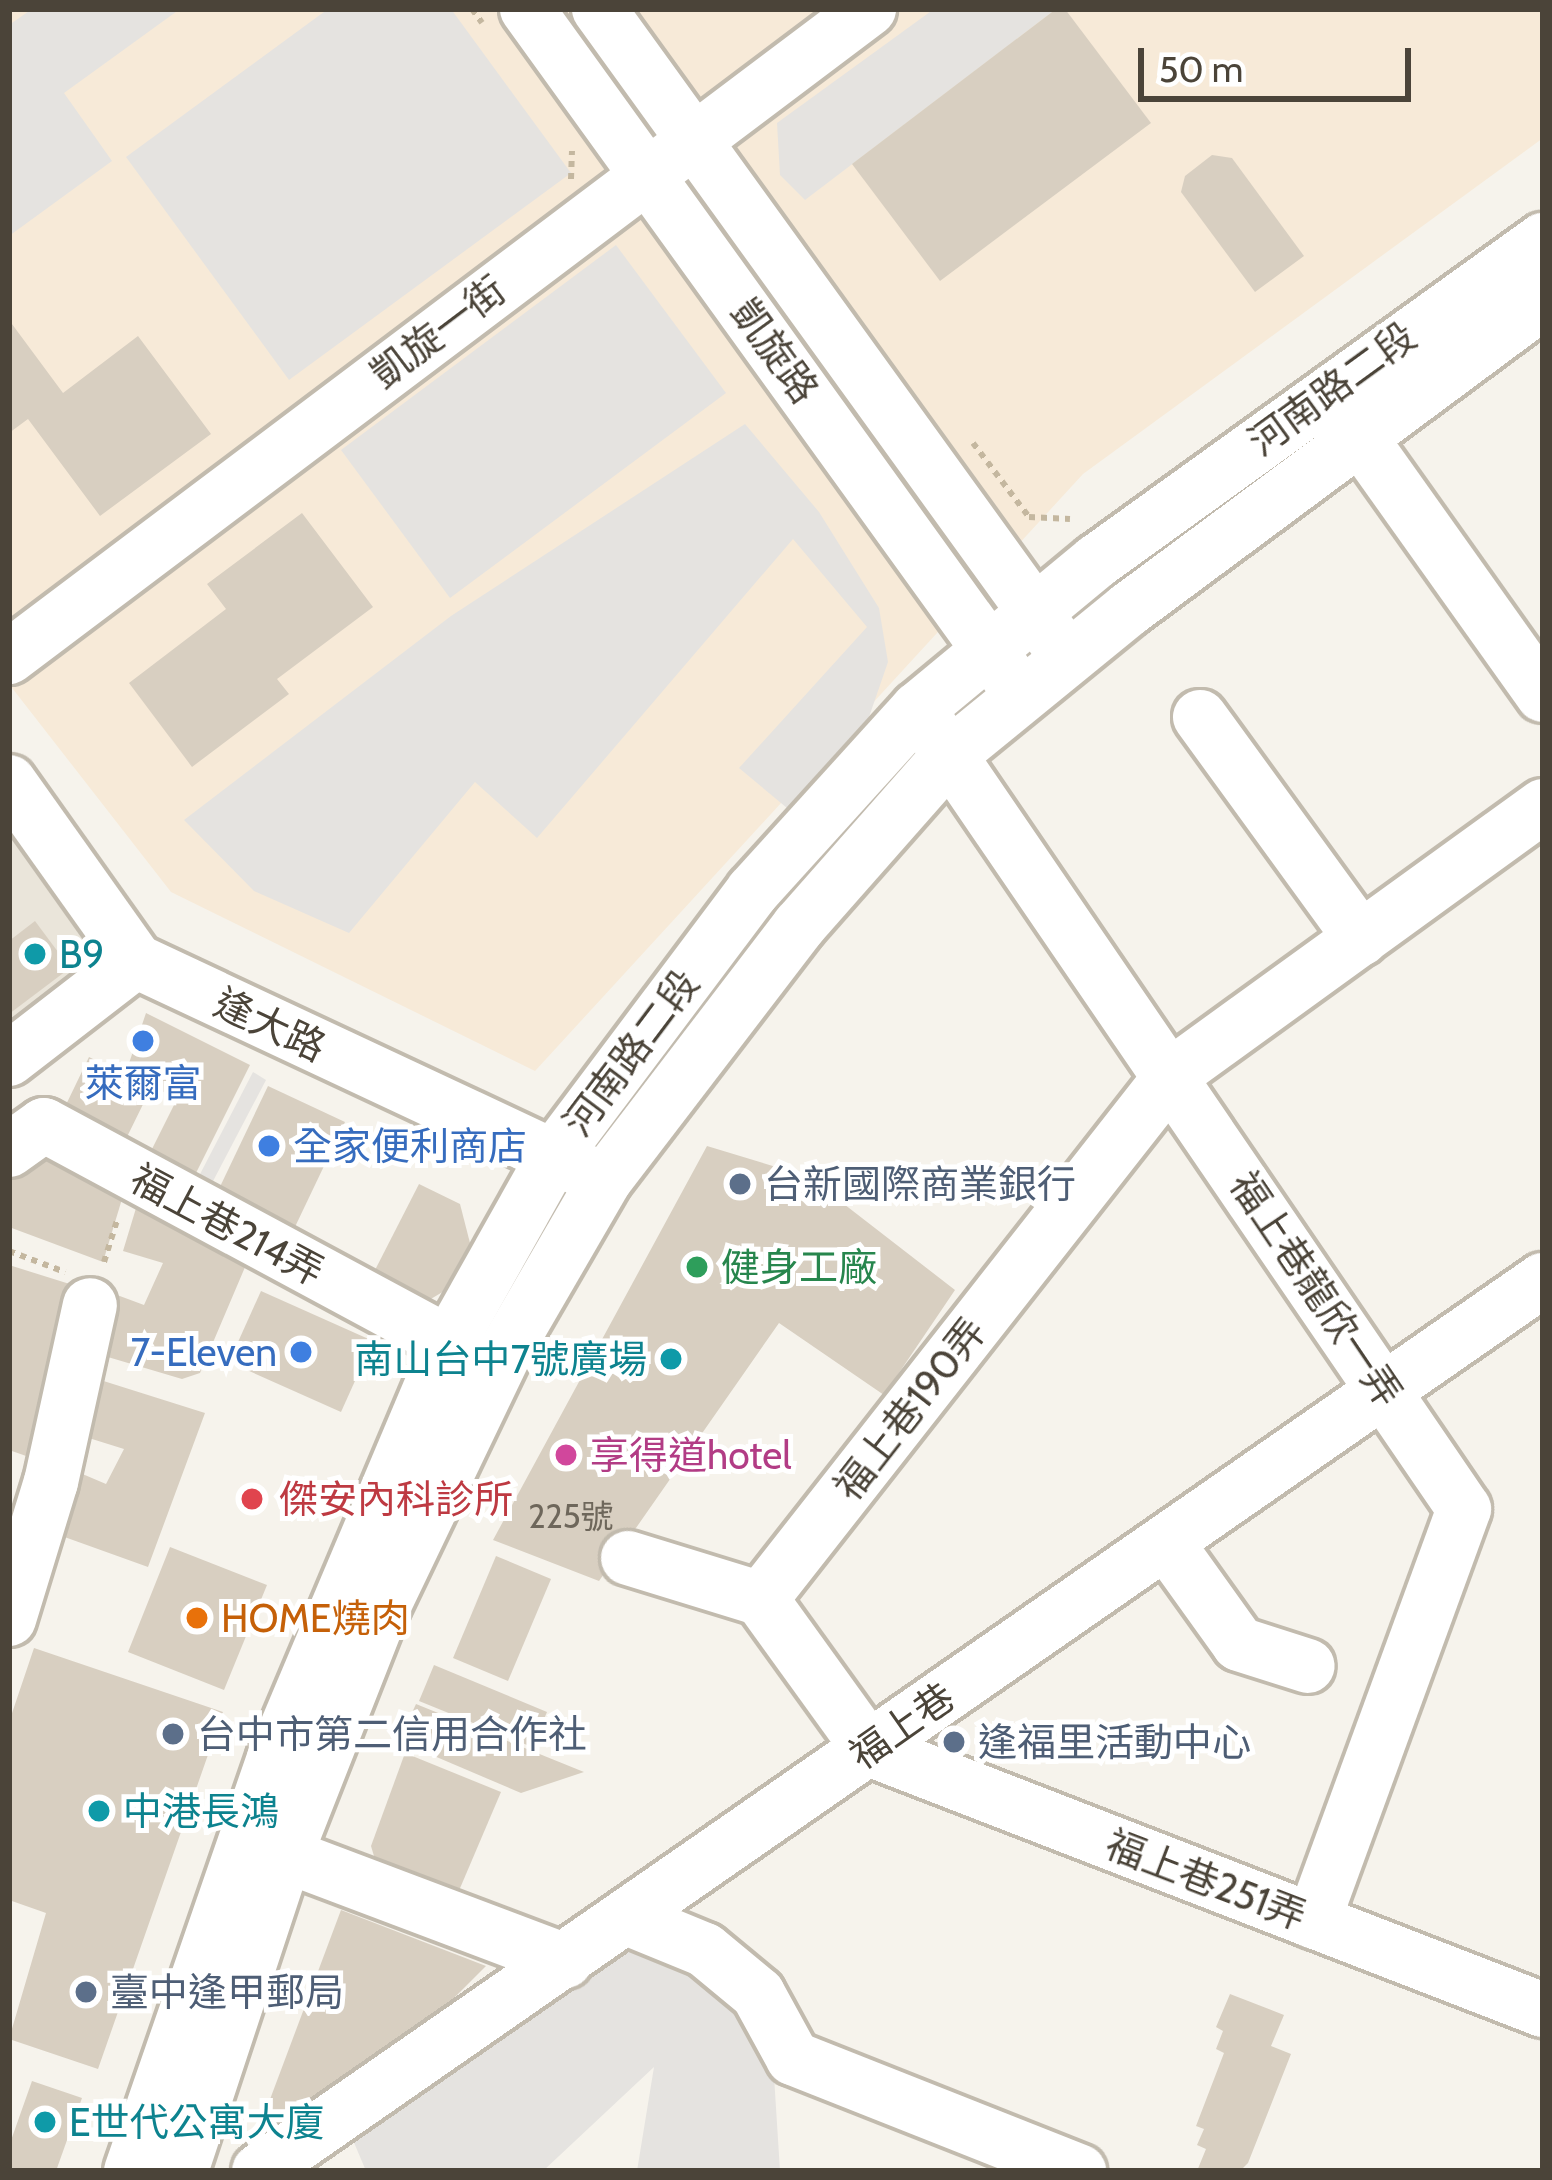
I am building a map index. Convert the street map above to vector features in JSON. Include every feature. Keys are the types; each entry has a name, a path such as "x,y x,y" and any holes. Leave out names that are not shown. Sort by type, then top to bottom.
{"street":[{"name":"凱旋路","path":"527,9 1021,694"},
{"name":"凱旋路","path":"599,9 1068,658"},
{"name":"凱旋一街","path":"9,657 868,9"},
{"name":"河南路二段","path":"182,2171 267,1848 274,1758 449,1343 554,1156 753,891 918,709 1035,613 1543,240"},
{"name":"河南路二段","path":"131,2171 267,1848 505,1352 604,1181 799,926 950,755 1068,658 1543,302"},
{"path":"1361,439 1543,695"},
{"name":"福上巷龍欣一弄","path":"918,709 1464,1509 1313,1921"},
{"path":"1199,717 1360,939"},
{"name":"逢大路","path":"9,782 136,961 604,1181"},
{"name":"福上巷190弄","path":"761,1599 1172,1075 1543,806"},
{"path":"9,1058 136,961"},
{"name":"福上巷214弄","path":"9,1150 44,1125 449,1343"},
{"name":"福上巷","path":"259,2171 1543,1280"},
{"path":"9,1619 30,1475 93,1295"},
{"path":"1166,1542 1240,1644 1308,1666"},
{"path":"628,1558 761,1599 869,1748"},
{"name":"福上巷251弄","path":"869,1748 1543,2010"},
{"path":"267,1848 565,1961"},
{"path":"627,1918 705,1950 758,1994 793,2058 1078,2171"}],"path":[{"path":"9,1251 93,1295 121,1207"}],"shaded area":[{"path":"9,9 1543,9 1543,138 1083,474 535,1071 171,892 9,684"},
{"path":"32,9 180,9 64,93 112,161 9,236 9,25"},
{"path":"328,9 451,9 571,173 289,380 126,157"},
{"path":"934,9 1056,9 805,200 780,175 777,123"},
{"path":"616,245 726,393 450,598 341,450"},
{"path":"745,424 819,512 879,608 888,662 869,717 787,808 739,768 867,627 793,539 537,838 475,782 349,933 254,891 184,820 451,616"},
{"path":"9,806 124,959 9,1046"},
{"path":"253,1072 266,1080 211,1185 198,1178"},
{"path":"608,1920 806,2037 774,2076 780,2171 637,2171 654,2067 543,2171 366,2171 347,2126"}],"building":[{"path":"1056,9 1065,9 1151,123 940,281 852,164"},
{"path":"1212,155 1232,158 1304,256 1255,292 1181,192 1185,176"},
{"path":"9,320 63,393 138,336 211,434 100,516 28,419 9,433"},
{"path":"302,513 373,607 277,679 289,694 192,767 129,683 226,609 207,584"},
{"name":"B9","path":"35,921 70,968 9,1014 9,941"},
{"path":"146,1013 250,1065 193,1179 148,1157 177,1099 152,1086 124,1143 62,1113 89,1057 125,1075"},
{"path":"268,1086 345,1122 294,1229 217,1193"},
{"path":"15,1138 125,1189 103,1262 9,1227 9,1142"},
{"name":"南山台中7號廣場","path":"707,1146 809,1177 955,1290 884,1395 779,1323 599,1581 493,1540"},
{"path":"419,1184 460,1204 470,1243 451,1287 424,1303 374,1272"},
{"path":"140,1195 254,1246 200,1373 182,1379 91,1352 109,1292 144,1305 163,1263 123,1251"},
{"path":"9,1265 76,1286 29,1457 9,1450"},
{"name":"7-Eleven","path":"261,1291 373,1341 341,1412 229,1362"},
{"path":"94,1378 205,1413 148,1567 45,1530 66,1467 106,1484 124,1449 76,1434"},
{"name":"HOME燒肉","path":"170,1547 267,1585 224,1690 128,1652"},
{"path":"496,1556 551,1579 508,1681 453,1658"},
{"name":"中港長鴻","path":"34,1648 223,1712 98,2069 9,2039 46,1913 9,1900 9,1722"},
{"path":"434,1665 547,1712 532,1747 419,1701"},
{"path":"416,1704 584,1772 521,1793 399,1741"},
{"path":"405,1753 501,1792 452,1907 379,1873 371,1846"},
{"path":"341,1910 486,1966 427,2025 248,2158"},
{"path":"1230,1994 1284,2015 1271,2046 1291,2054 1248,2163 1240,2171 1197,2171 1206,2149 1197,2145 1204,2129 1196,2126 1224,2053 1216,2049 1223,2031 1216,2027"},
{"name":"E世代公寓大廈","path":"32,2081 82,2098 56,2171 9,2171 9,2146"}],"place":[{"name":"B9","path":"35,954"},
{"name":"萊爾富","path":"143,1041"},
{"name":"全家便利商店","path":"269,1146"},
{"name":"台新國際商業銀行","path":"740,1184"},
{"name":"健身工廠","path":"697,1267"},
{"name":"7-Eleven","path":"301,1352"},
{"name":"南山台中7號廣場","path":"671,1359"},
{"name":"享得道hotel","path":"566,1455"},
{"name":"傑安內科診所","path":"252,1499"},
{"name":"HOME燒肉","path":"197,1618"},
{"name":"台中市第二信用合作社","path":"173,1734"},
{"name":"逢福里活動中心","path":"954,1742"},
{"name":"中港長鴻","path":"99,1811"},
{"name":"臺中逢甲郵局","path":"86,1992"},
{"name":"E世代公寓大廈","path":"45,2122"}]}
